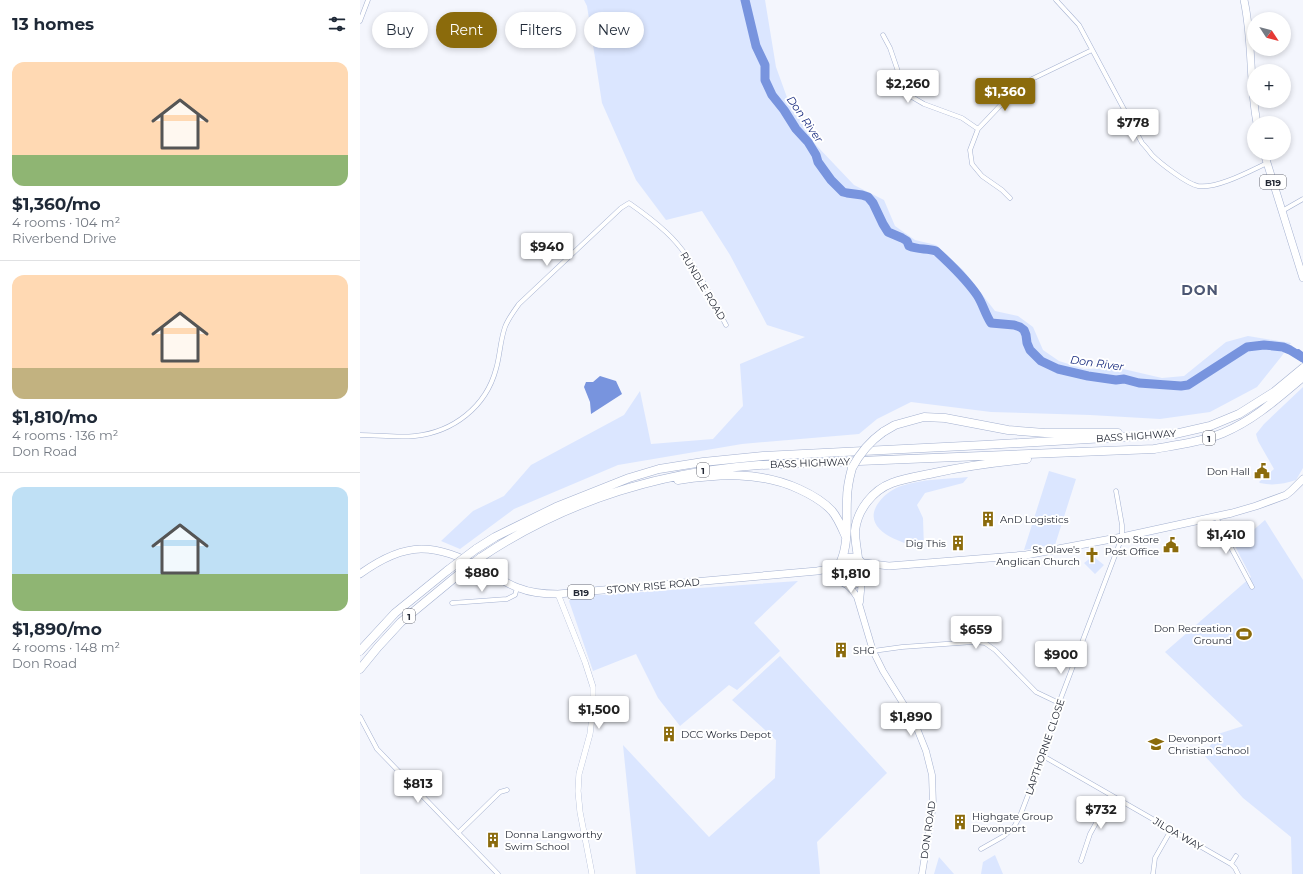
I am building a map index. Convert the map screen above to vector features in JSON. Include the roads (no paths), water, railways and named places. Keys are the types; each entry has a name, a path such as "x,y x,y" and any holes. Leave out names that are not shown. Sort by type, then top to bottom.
{"highway":[{"name":"BASS HIGHWAY","path":"360,669 402,622 480,558 510,538 540,522 570,508 616,491 670,476 735,466 1154,449 1185,444 1223,433 1252,418 1279,398 1298,378 1303,368"},
{"name":"BASS HIGHWAY","path":"360,651 395,614 448,570 495,537 563,504 629,478 659,469 703,462 763,456 984,445 1166,434 1191,431 1230,419 1256,405 1298,378"},
{"path":"840,563 845,549 848,490 852,468 863,450 873,439 895,425 924,418 945,418 1000,428 1044,433 1099,432 1166,434"},
{"path":"861,561 855,541 855,530 860,514 864,505 878,490 892,483 943,471 987,463 1104,450"},
{"path":"616,491 634,490 675,481 708,476 738,475 764,477 789,485 812,495 823,503 837,518 846,537"}],"main road":[{"path":"1244,0 1248,17 1256,116"},
{"name":"B19","path":"1266,160 1303,278"},
{"name":"B19","path":"839,577 846,584 854,585 874,570 889,566 1026,555 1122,537 1246,509 1281,498 1291,491 1303,479"},
{"name":"STONY RISE ROAD","path":"360,574 378,561 407,550 440,550 454,554 517,588 539,593 558,594 817,571 828,569 840,563"},
{"name":"B19","path":"840,563 845,558 851,556 861,561 889,566"},
{"path":"861,561 866,568 864,577"},
{"path":"839,577 837,572 840,563"},
{"name":"STONY RISE ROAD","path":"817,571 829,573 839,577"},
{"name":"DON ROAD","path":"861,610 860,600 864,577"},
{"name":"DON ROAD","path":"846,584 857,597 873,651 883,671 914,721 926,751 933,792 933,805 922,874"}],"street":[{"path":"360,21 368,0"},
{"path":"1056,0 1079,25 1142,143 1153,156 1181,178 1198,186 1216,185 1234,179 1267,163"},
{"path":"883,35 890,48 903,86 912,97 924,104 962,118 978,128"},
{"path":"1010,198 1002,190 982,176 972,164 970,150 978,128 1015,90 1032,79 1092,50"},
{"path":"1282,210 1303,199"},
{"name":"RUNDLE ROAD","path":"360,435 415,436 440,431 461,420 471,412 494,379 505,328 512,313 519,304 621,208 629,203 666,232 680,248 703,283 726,325"},
{"name":"LAPTHORNE CLOSE","path":"981,849 1004,836 1014,827 1020,816 1042,756 1059,703 1122,537 1122,525 1116,491"},
{"path":"1216,516 1221,529 1252,587"},
{"path":"452,603 507,599 515,595 517,588"},
{"path":"558,594 585,662 593,687 593,708 590,734 580,774 578,791 580,812 592,874"},
{"path":"873,651 902,646 974,642 985,643 995,650 1036,692 1059,703"},
{"path":"360,717 377,749 498,874"},
{"name":"JILOA WAY","path":"1042,756 1231,864 1238,874"},
{"path":"458,833 500,792 507,790"},
{"path":"1081,861 1090,834 1111,796"},
{"path":"1153,874 1155,858 1171,830"},
{"path":"1231,864 1236,856"}],"water":[{"path":"1299,349 1303,352 1303,363 1293,356 1290,350"},
{"path":"600,376 616,381 622,394 591,414 590,402 584,387 586,382 593,382"}],"waterway":[{"name":"Don River","path":"745,0 756,46 765,65 765,80 772,95 796,129 808,142 816,155 818,162 831,180 843,192 868,197 873,203 888,232 907,241 909,246 936,251 958,272 973,290 979,298 991,323 1014,325 1024,330 1030,350 1041,361 1058,369 1088,376 1116,380 1124,379 1139,383 1181,386 1188,385 1247,347 1264,345 1283,347 1303,358"}],"place":[{"name":"Don Hall","path":"1262,471"},
{"name":"AnD Logistics","path":"988,519"},
{"name":"Dig This","path":"958,543"},
{"name":"Don Store Post Office","path":"1171,545"},
{"name":"St Olave's Anglican Church","path":"1092,555"},
{"name":"Don Recreation Ground","path":"1244,634"},
{"name":"SHG","path":"841,650"},
{"name":"DCC Works Depot","path":"669,734"},
{"name":"Devonport Christian School","path":"1156,744"},
{"name":"Highgate Group Devonport","path":"960,822"},
{"name":"Donna Langworthy Swim School","path":"493,840"}],"district":[{"name":"DON","path":"1200,290"}]}
